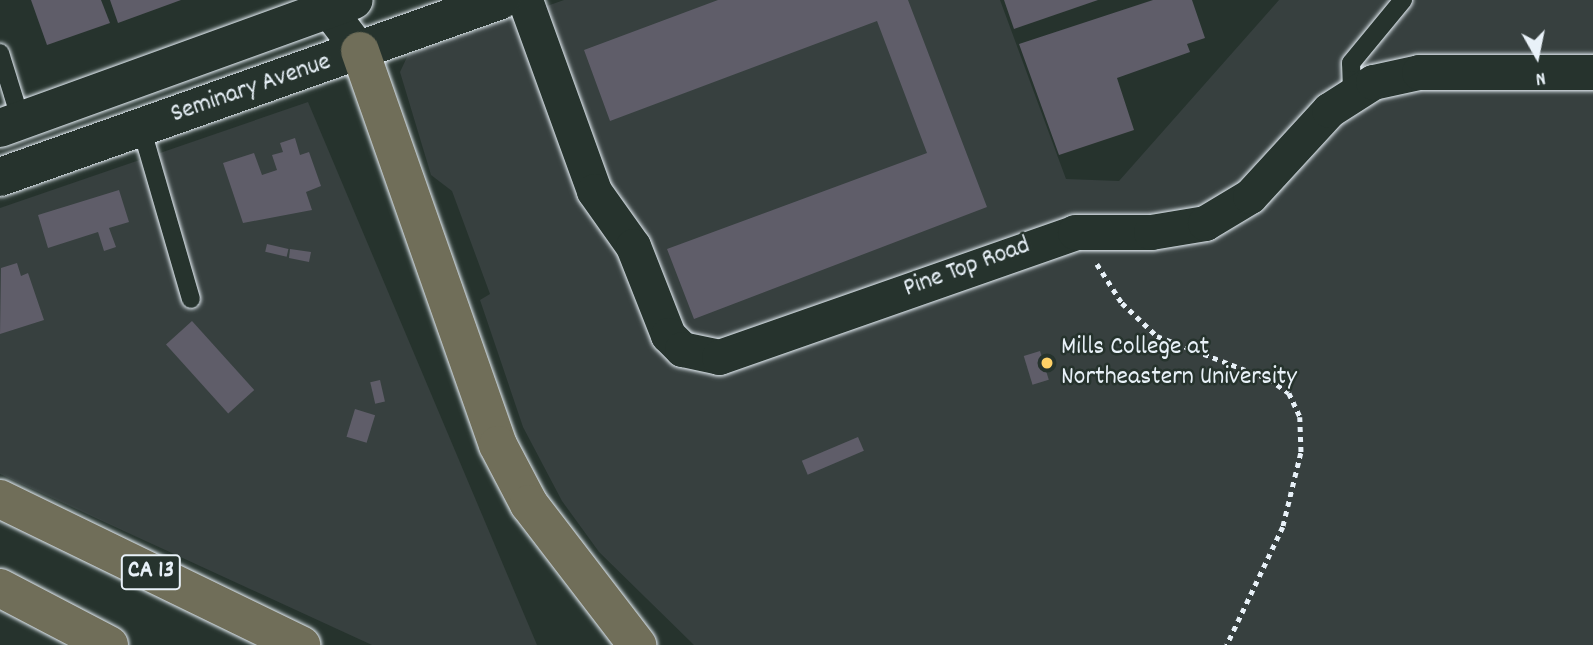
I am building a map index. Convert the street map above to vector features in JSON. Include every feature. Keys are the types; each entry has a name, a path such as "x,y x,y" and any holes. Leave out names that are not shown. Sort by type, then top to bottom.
{"highway":[{"path":"360,51 498,445 536,514 637,645"},
{"name":"CA 13","path":"0,499 301,645"},
{"path":"0,588 109,645"}],"street":[{"name":"Seminary Avenue","path":"0,177 501,0"},
{"name":"Pine Top Road","path":"524,0 594,191 633,246 658,315 682,349 719,357 1075,232 1179,229 1227,213 1352,91 1419,72 1593,72"},
{"name":"Seminary Avenue","path":"10,124 333,3"},
{"path":"333,3 360,51"}],"lane":[{"path":"1352,91 1350,63 1404,0"},
{"path":"0,53 10,124"},
{"path":"141,127 191,299"}],"path":[{"path":"1075,232 1122,303 1157,336 1269,379 1289,393 1300,417 1301,453 1283,527 1227,645"}],"shaded area":[{"name":"Mills College at Northeastern University","path":"564,0 1000,0 1066,179 1119,181 1279,0 1593,0 1593,645 694,645 599,552 562,501 523,427 480,300 490,294 452,191 431,175 400,72 408,55"},
{"path":"308,102 537,645 372,645 0,474 0,208"}],"building":[{"path":"31,0 101,0 110,23 47,45"},
{"path":"110,0 181,0 118,23"},
{"path":"718,0 908,0 987,207 694,319 667,249 927,153 877,21 610,121 584,50"},
{"path":"1004,0 1098,0 1014,29"},
{"path":"1153,0 1192,0 1205,38 1187,44 1190,52 1117,78 1134,130 1059,155 1019,44"},
{"path":"295,138 300,155 309,152 321,186 306,192 312,210 243,223 223,163 254,153 262,175 277,170 272,155 283,152 280,143"},
{"path":"119,190 129,222 109,228 116,247 104,251 98,232 48,248 38,215"},
{"path":"267,244 288,249 287,257 265,252"},
{"path":"290,249 311,252 309,262 289,258"},
{"path":"17,263 21,276 28,273 44,320 0,334 1,268"},
{"path":"192,321 254,390 228,414 166,344"},
{"path":"1040,351 1049,380 1033,385 1024,356"},
{"path":"380,380 385,401 375,404 370,382"},
{"path":"355,409 375,415 367,443 347,437"},
{"path":"858,437 864,451 808,475 802,461"}],"place":[{"name":"Mills College at Northeastern University","path":"1047,363"}]}
